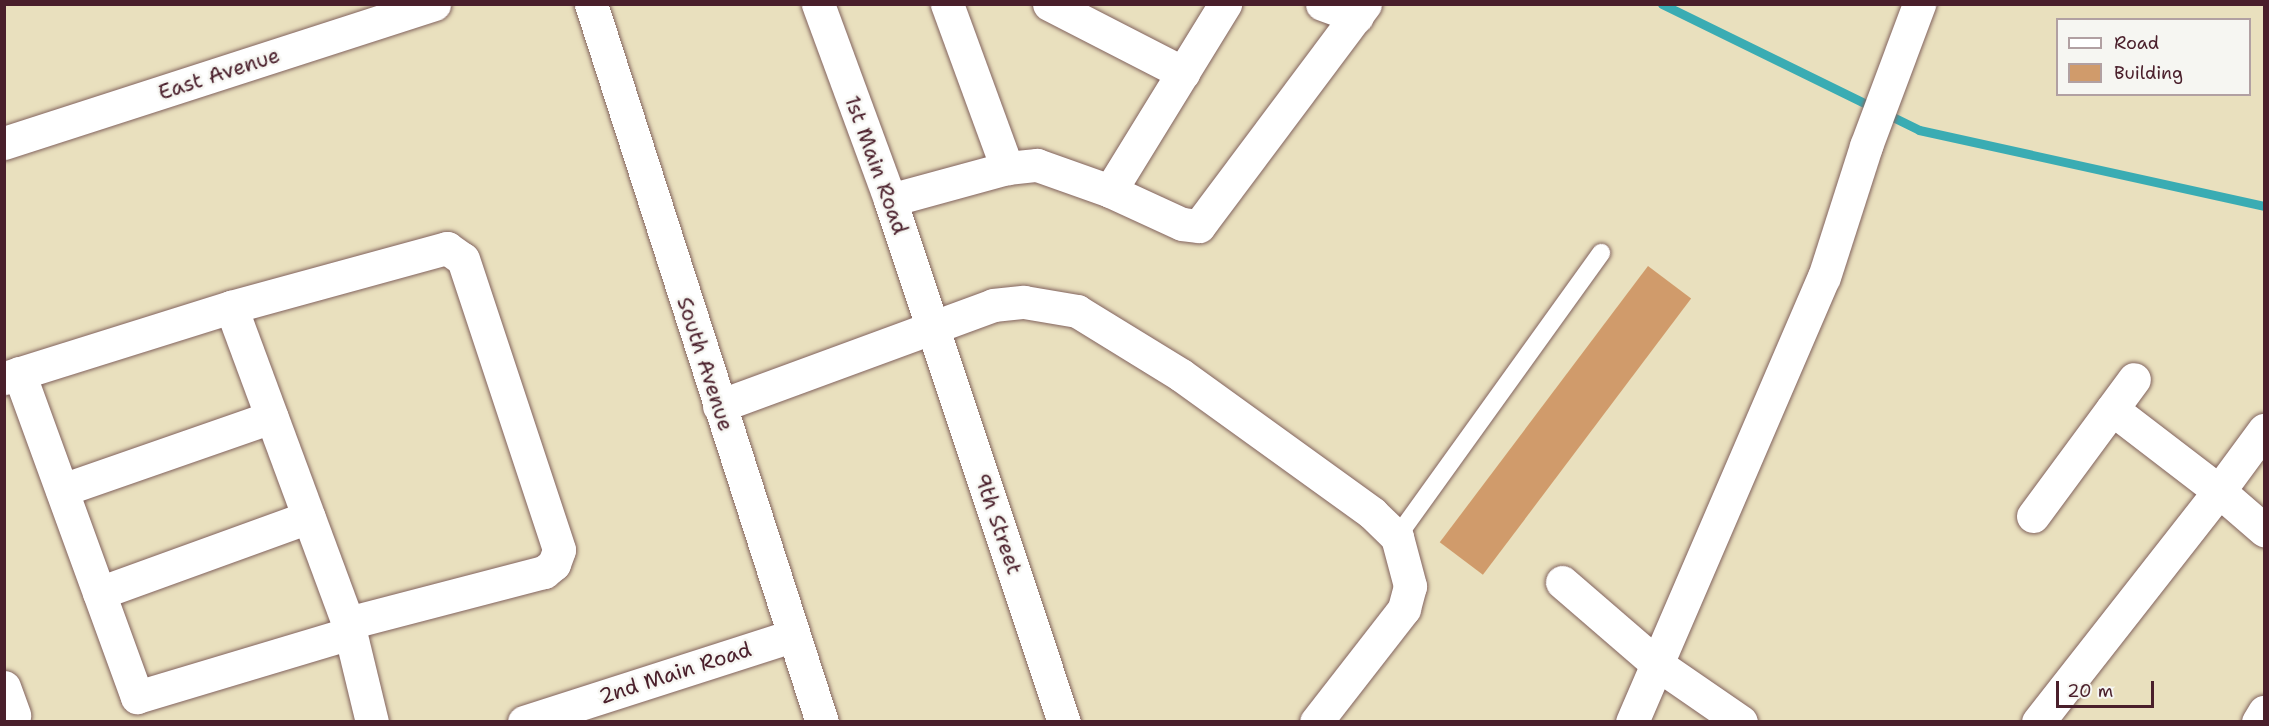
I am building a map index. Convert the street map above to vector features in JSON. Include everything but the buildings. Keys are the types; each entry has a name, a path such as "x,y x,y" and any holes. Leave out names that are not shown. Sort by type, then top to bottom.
{"street":[{"name":"East Avenue","path":"4,143 367,15 434,4"},
{"name":"South Avenue","path":"591,4 792,636 822,722"},
{"name":"1st Main Road","path":"818,4 890,200 931,327"},
{"path":"947,4 1007,168"},
{"path":"1049,4 1182,74"},
{"path":"1110,191 1225,4"},
{"path":"890,200 1007,168 1037,165 1110,191 1182,224 1198,226 1361,11 1322,4"},
{"path":"1632,722 1824,277 1866,146 1919,4"},
{"path":"447,248 462,259 559,550 554,564 544,572 349,628 137,697 63,490 12,375 231,307 418,253 447,248"},
{"path":"719,406 993,305 1024,302 1077,311 1181,375 1371,513 1397,537 1410,586 1404,609 1316,722"},
{"path":"231,307 349,628 372,722"},
{"name":"9th Street","path":"931,327 1064,722"},
{"path":"2033,516 2134,379"},
{"path":"2112,409 2219,490 2265,530"},
{"path":"63,490 272,417"},
{"path":"2038,722 2265,430"},
{"path":"99,593 309,517"},
{"path":"1562,582 1657,664 1741,722"},
{"name":"2nd Main Road","path":"524,722 792,636"},
{"path":"2258,722 2265,712"}],"lane":[{"path":"1397,537 1601,253"}],"waterway":[{"path":"1662,4 1919,130 2264,206"}]}
